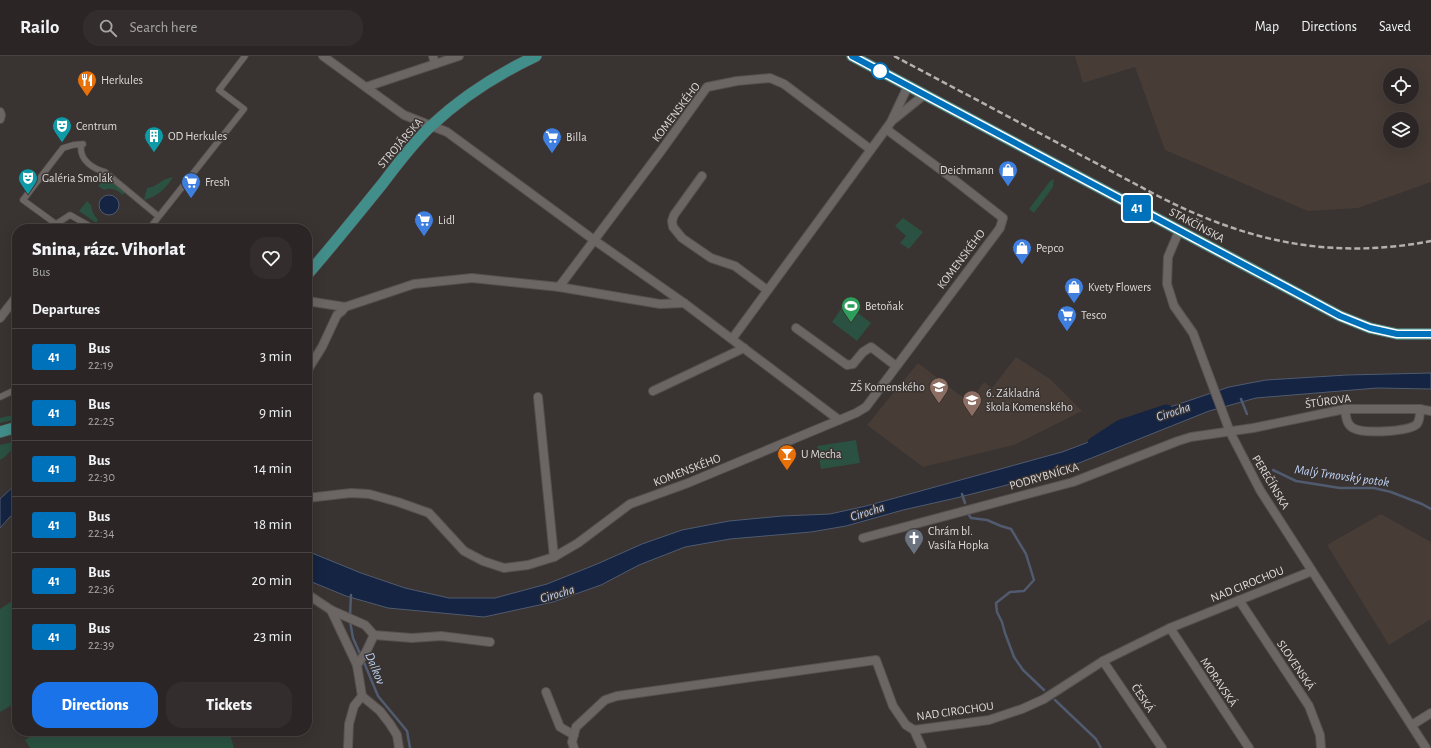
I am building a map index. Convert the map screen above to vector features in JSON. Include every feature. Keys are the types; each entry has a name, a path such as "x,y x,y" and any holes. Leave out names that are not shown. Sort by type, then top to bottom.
{"main road":[{"name":"STROJÁRSKA","path":"312,269 410,149 431,126 469,94 493,78 536,56"},
{"name":"STAKČÍNSKA","path":"852,56 1340,316 1370,328 1397,334 1431,334"},
{"path":"0,432 12,428"}],"street":[{"path":"152,224 244,109 218,90 245,56"},
{"path":"323,56 404,115 447,132 594,240 684,303 838,420"},
{"path":"366,87 434,60 459,56"},
{"name":"KOMENSKÉHO","path":"559,287 707,87 737,81 770,78 784,84 870,149"},
{"path":"732,339 891,122 908,86"},
{"path":"891,122 924,95"},
{"path":"0,112 0,120"},
{"name":"KOMENSKÉHO","path":"312,497 351,493 369,494 404,504 429,513 464,551 483,561 504,568 528,565 554,556 578,543 630,504 688,484 856,413 866,407 1000,228 1003,218 886,129"},
{"path":"86,224 70,215 56,224 23,200 63,148 73,145 82,146 81,152 84,158 96,169 105,172 158,216"},
{"path":"702,176 674,215 672,221 673,227 682,238 711,258 735,266 768,290"},
{"name":"PEREČÍNSKA","path":"1180,231 1168,258 1166,284 1174,306 1193,333 1208,370 1228,428 1260,490 1426,748"},
{"path":"312,302 345,307 414,284 472,278 559,287 660,304 684,303"},
{"path":"0,318 12,302"},
{"path":"312,363 322,347 337,315 345,307"},
{"path":"796,328 847,365 853,364 863,352 872,347 896,366"},
{"path":"653,391 744,348"},
{"path":"0,397 12,391"},
{"path":"538,397 554,556"},
{"path":"1344,409 1349,424 1354,429 1365,431 1401,430 1411,428 1419,421 1420,409"},
{"name":"ŠTÚROVA","path":"1228,428 1344,409 1420,409 1431,411"},
{"path":"827,425 830,414"},
{"name":"PODRYBNÍCKA","path":"863,538 1073,482 1184,440 1228,428"},
{"name":"NAD CIROCHOU","path":"574,735 576,727 605,700 617,696 876,660 893,706 906,725 914,730 989,720 1022,709 1044,699 1103,660 1170,628 1312,571"},
{"path":"312,597 331,610 365,625 374,635 412,638 441,636 490,642"},
{"name":"SLOVENSKÁ","path":"1239,600 1309,706 1320,735 1321,748"},
{"path":"331,610 358,664 362,696 380,711 390,724 397,735 399,748"},
{"name":"MORAVSKÁ","path":"1170,628 1249,748"},
{"path":"358,664 366,652 374,635"},
{"name":"ČESKÁ","path":"1103,660 1162,748"},
{"path":"546,692 560,727 574,735 572,742 574,748"},
{"path":"348,748 349,724 354,706 362,696"},
{"path":"1412,725 1431,713"},
{"path":"914,730 922,748"}],"shaded area":[{"path":"1075,56 1431,56 1431,182 1358,208 1308,211 1165,150 1135,67 1083,83"},
{"name":"6. Základná škola Komenského","path":"1016,357 1050,379 1082,411 1014,445 923,467 867,425 918,363 969,402 984,382 992,388"},
{"path":"1381,514 1431,542 1431,619 1389,645 1327,545"}],"green space":[{"path":"106,176 126,191 123,195 114,190 104,190 98,186"},
{"path":"173,177 161,192 144,200 147,188 154,186 165,179"},
{"path":"1054,179 1053,187 1034,213 1029,209 1050,181"},
{"path":"87,201 91,205 93,213 98,220 96,223 79,211"},
{"path":"903,218 923,232 909,249 900,243 906,236 895,226"},
{"name":"Betoňak","path":"845,303 871,323 857,341 832,322"},
{"path":"12,415 12,420 0,423 0,418"},
{"path":"856,440 860,463 821,469 817,446"},
{"path":"12,442 11,450 0,460 0,445"},
{"path":"12,601 12,705 0,712 0,609"},
{"path":"31,736 230,736 234,748 30,748 25,740"}],"water":[{"path":"109,195 116,198 119,205 116,212 109,215 102,212 99,205 102,198"},
{"path":"1431,373 1431,389 1377,388 1256,398 1209,411 1054,473 903,510 846,526 811,532 730,539 685,547 639,565 601,585 553,602 484,617 388,608 346,596 312,582 312,553 361,573 405,588 449,598 495,598 547,584 642,544 682,530 729,521 782,516 830,514 866,506 1062,452 1129,427 1173,406 1229,387 1266,380 1347,375"},
{"path":"12,488 12,515 0,528 0,499"}],"waterway":[{"name":"Malý Trnovský potok","path":"1241,399 1247,414"},
{"name":"Cirocha","path":"1095,444 1121,427 1166,412"},
{"name":"Malý Trnovský potok","path":"1273,470 1296,481 1340,488 1374,488 1391,492 1431,509"},
{"path":"962,494 965,503"},
{"path":"967,512 971,518 987,520 1011,529 1026,554 1034,580 1024,591 1010,592 996,603 997,612 1014,657 1023,670 1044,690"},
{"name":"Dalkov","path":"350,616 351,595"},
{"name":"Dalkov","path":"350,621 353,638 361,656"},
{"name":"Dalkov","path":"363,660 378,696 407,731 410,748"},
{"path":"1055,700 1096,739 1101,748"}],"railway":[{"path":"894,56 1158,196 1191,212 1225,225 1291,243 1324,247 1359,248 1394,246 1431,241"}],"bus line":[{"name":"41","path":"852,56 1340,316 1370,328 1397,334 1431,334"}],"place":[{"name":"Herkules","path":"87,97"},
{"name":"Centrum","path":"62,143"},
{"name":"OD Herkules","path":"154,153"},
{"name":"Billa","path":"552,154"},
{"name":"Deichmann","path":"1008,187"},
{"name":"Galéria Smolák","path":"28,195"},
{"name":"Fresh","path":"191,199"},
{"name":"Lidl","path":"424,237"},
{"name":"Pepco","path":"1022,265"},
{"name":"Kvety Flowers","path":"1074,304"},
{"name":"Betoňak","path":"851,323"},
{"name":"Tesco","path":"1067,332"},
{"name":"ZŠ Komenského","path":"939,404"},
{"name":"6. Základná škola Komenského","path":"972,417"},
{"name":"U Mecha","path":"787,471"},
{"name":"Chrám bl. Vasiľa Hopka","path":"914,555"}]}
